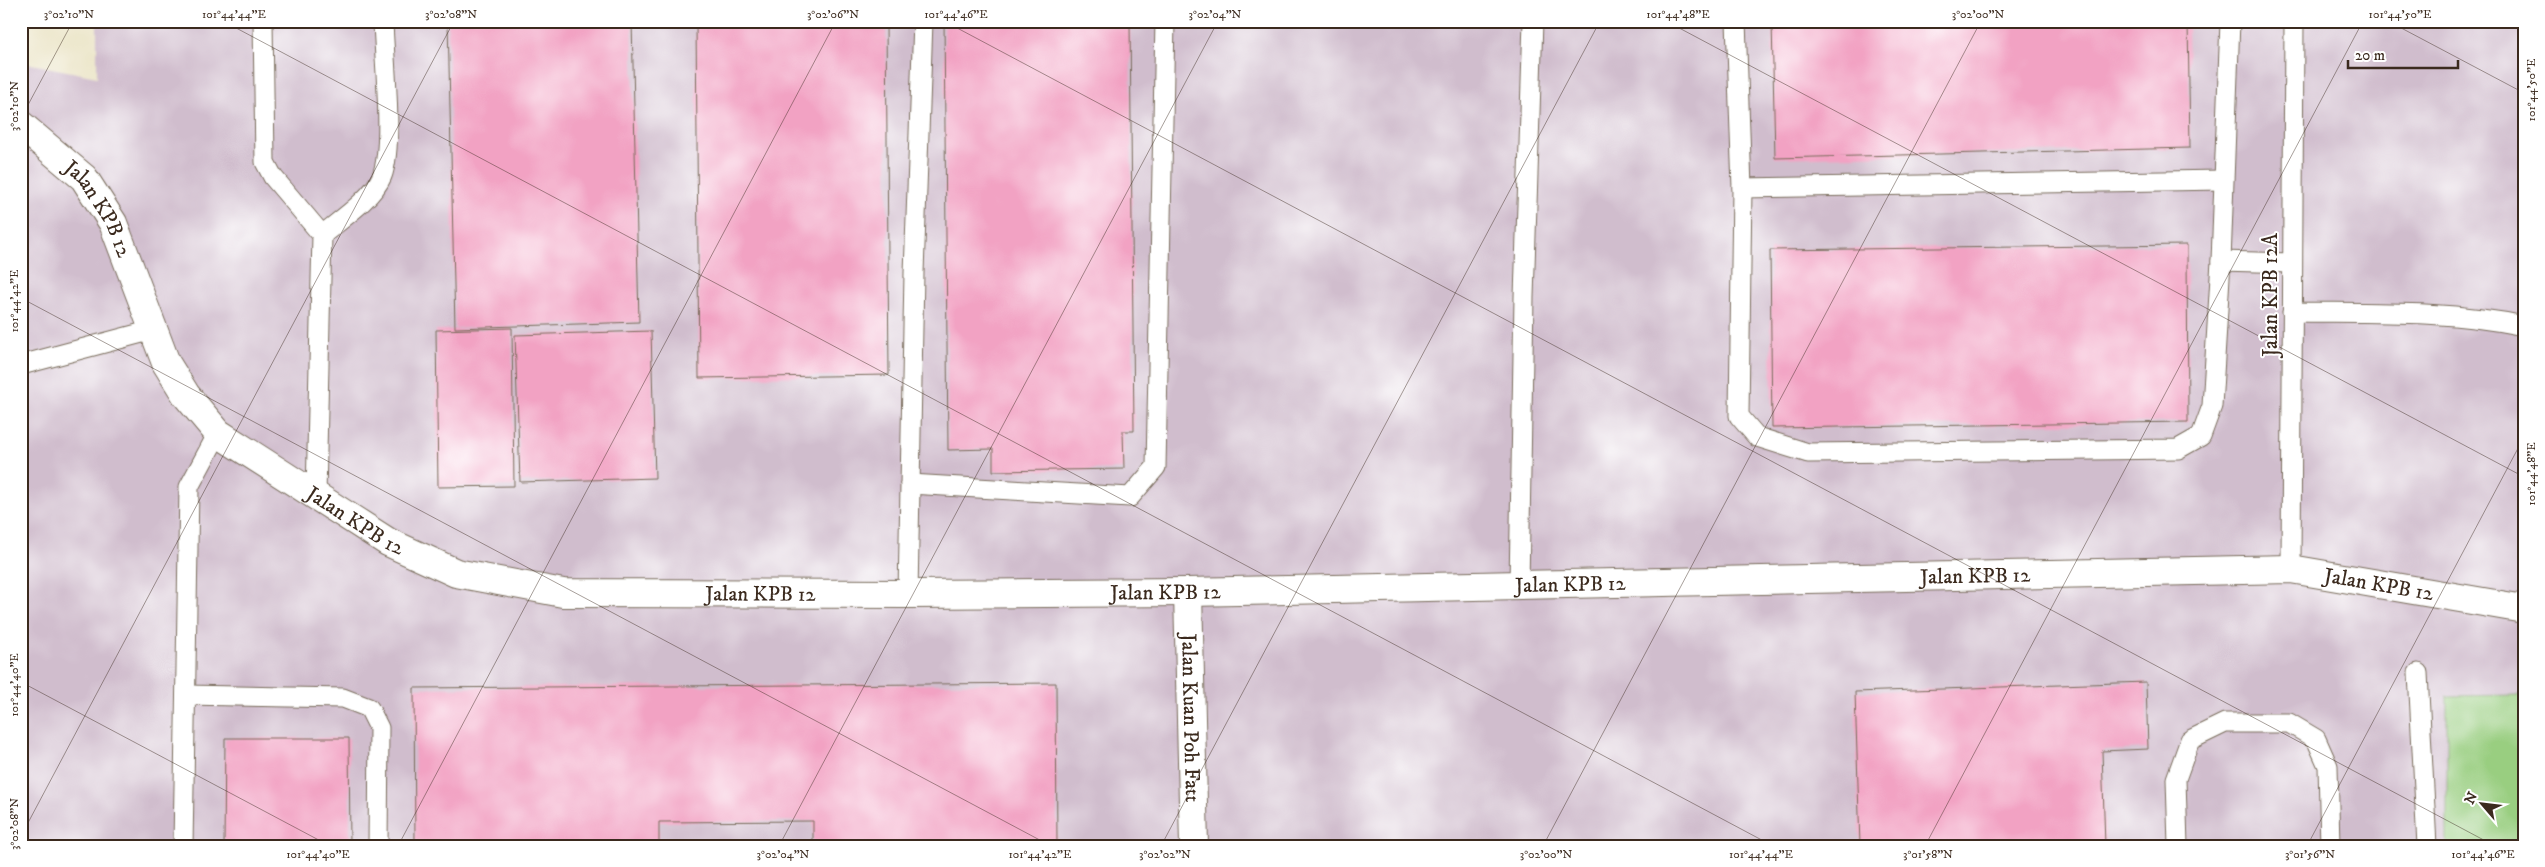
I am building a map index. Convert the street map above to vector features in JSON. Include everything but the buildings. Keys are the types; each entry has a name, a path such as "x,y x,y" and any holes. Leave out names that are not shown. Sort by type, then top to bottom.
{"street":[{"name":"Jalan KPB 12","path":"21,125 84,178 113,223 152,330 166,362 186,396 218,433 388,542 456,572 563,593 908,594 1188,592 2291,569 2524,609"},
{"name":"Jalan Kuan Poh Fatt","path":"1188,592 1194,846"}],"lane":[{"path":"263,21 265,162 273,178 322,235 316,496"},
{"path":"322,235 363,200 382,176 387,138 383,21"},
{"path":"908,594 922,21"},
{"path":"910,484 1130,497 1156,467 1165,21"},
{"path":"1519,585 1524,307 1533,21"},
{"path":"1736,21 1742,188 1739,416 1757,438 1808,453 2178,449 2201,436 2212,406 2221,261 2230,21"},
{"name":"Jalan KPB 12A","path":"2291,569 2294,21"},
{"path":"1742,188 2223,180"},
{"path":"2221,261 2292,263"},
{"path":"2292,312 2409,313 2493,320 2524,326"},
{"path":"21,365 152,330"},
{"path":"183,846 188,487 218,433"},
{"path":"2418,673 2427,846"},
{"path":"186,695 343,698 369,708 379,728 378,846"},
{"path":"2178,846 2176,778 2190,740 2226,723 2289,723 2316,739 2328,766 2330,846"}],"shaded area":[{"path":"97,21 2524,21 2524,846 21,846 21,62 97,77"}],"green space":[{"path":"2524,695 2524,846 2447,846 2447,696"}]}
